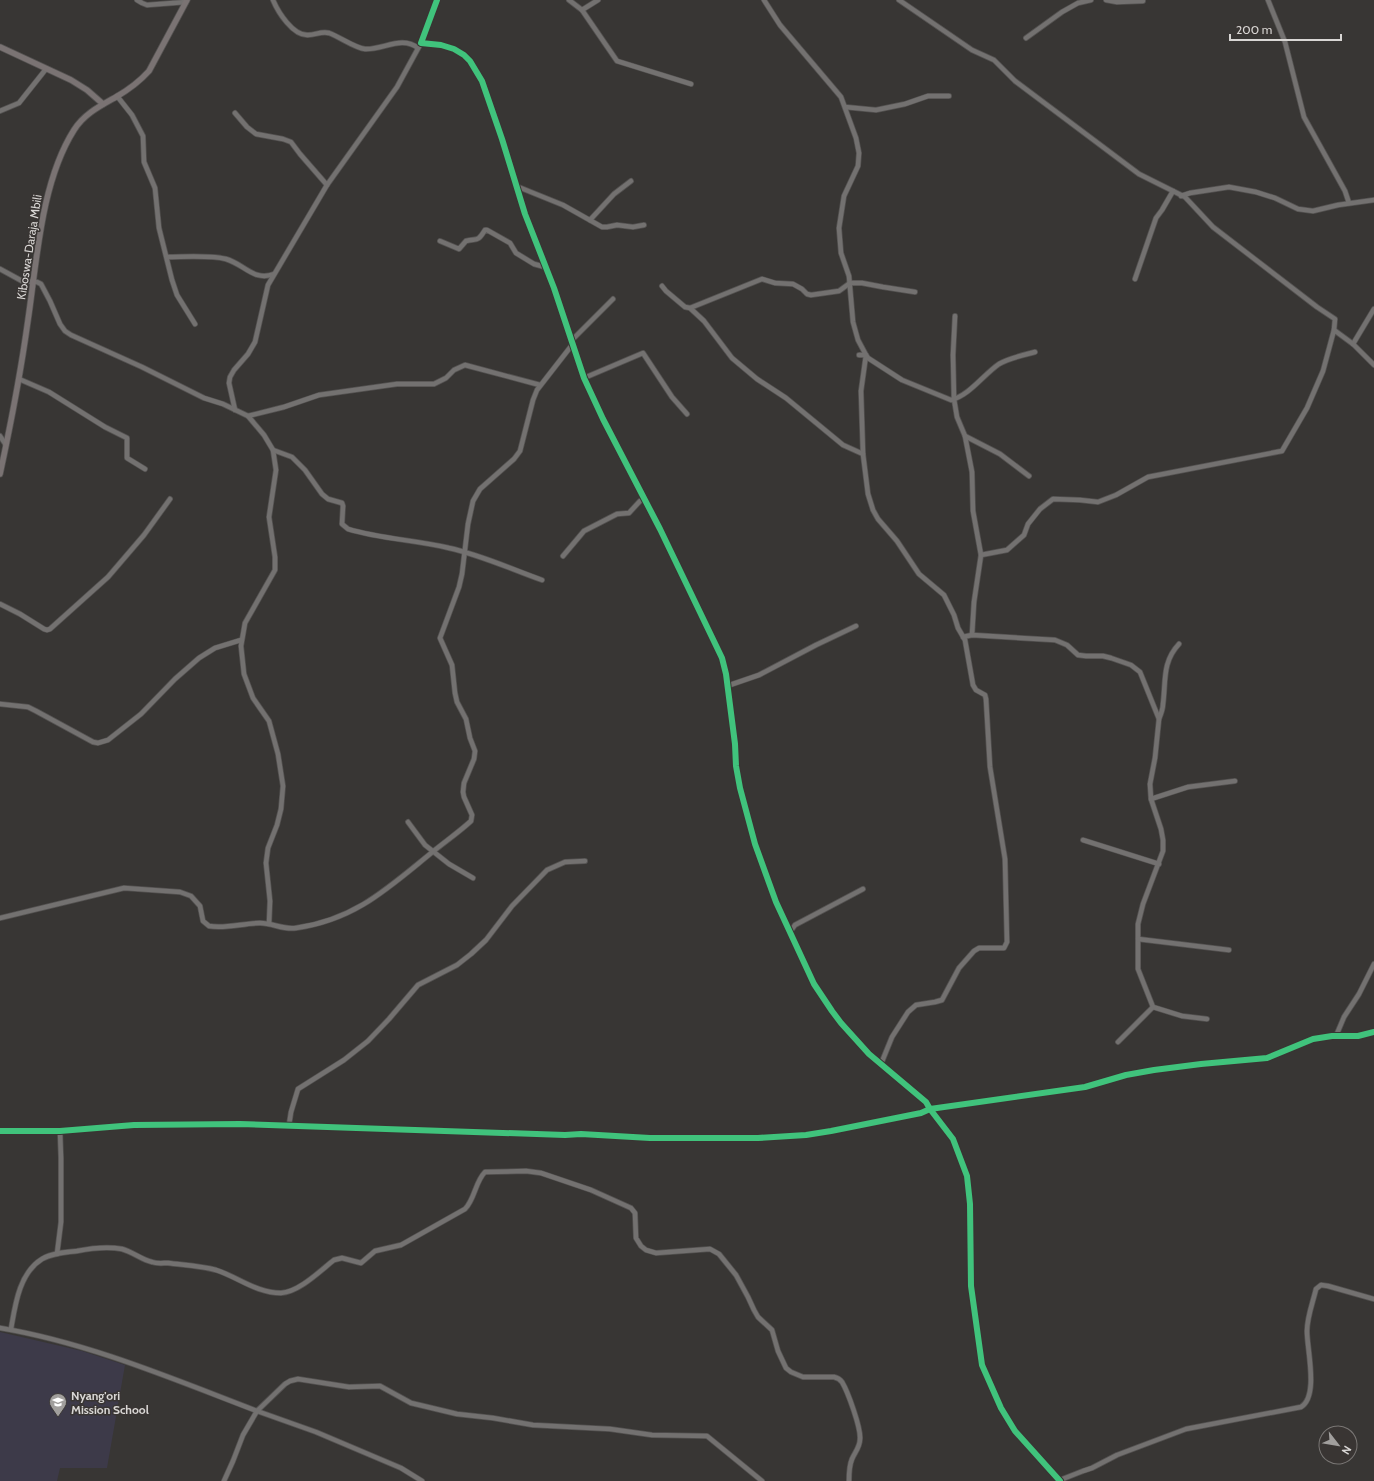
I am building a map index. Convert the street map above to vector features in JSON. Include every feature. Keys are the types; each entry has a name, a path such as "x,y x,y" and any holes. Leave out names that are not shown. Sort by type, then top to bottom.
{"main road":[{"name":"Kiboswa-Daraja Mbili","path":"0,474 19,379 45,203 54,174 74,130 85,116 142,79 149,71 186,1"},
{"path":"0,47 87,90 103,104"}],"street":[{"path":"137,0 142,4 147,5 186,1"},
{"path":"273,0 283,19 301,34 306,35 323,32 365,49 399,43 410,43 420,46 441,45 454,49 464,55 475,67 482,81 492,109 525,214 554,288 584,378 645,499 722,658 740,788 755,844 767,880 790,932 814,984 841,1023 881,1064 926,1102 953,1139 967,1176 970,1204 971,1286 982,1365 1001,1408 1015,1431 1060,1481 1092,1468 1117,1455 1186,1429 1301,1408 1308,1401 1311,1389 1312,1379 1307,1330 1316,1289 1321,1285 1328,1286 1374,1299"},
{"path":"235,410 229,383 230,378 234,370 248,354 255,342 268,286 327,185 398,87 420,46 437,0"},
{"path":"569,0 582,10 617,61 691,84"},
{"path":"582,10 598,0"},
{"path":"764,0 780,25 841,97 856,138 859,154 858,166 844,196 839,228 841,253 849,276 853,322 858,340 868,358 902,380 951,400 976,385 1002,363 1036,352"},
{"path":"899,0 972,50 994,60 1015,81 1139,174 1184,197 1213,227 1317,307 1335,319 1334,330 1323,371 1307,408 1282,451 1148,477 1098,502 1053,499 1040,509 1028,524 1024,535 1007,550 981,555"},
{"path":"1026,38 1062,12 1078,3 1091,0"},
{"path":"1106,0 1117,2 1142,1"},
{"path":"1268,0 1285,42 1293,79 1304,117 1345,191 1349,203"},
{"path":"0,111 19,103 46,69"},
{"path":"117,96 132,115 143,136 144,162 155,188 159,228 172,280 177,295 195,324"},
{"path":"845,107 876,110 905,104 928,96 949,96"},
{"path":"235,113 247,127 256,134 291,142 327,185"},
{"path":"590,220 614,194 631,181"},
{"path":"516,186 563,205 604,227 616,225 633,227 644,225"},
{"path":"1181,196 1190,193 1229,187 1256,192 1275,198 1298,209 1312,211 1349,203 1374,200"},
{"path":"1135,278 1156,218 1173,191"},
{"path":"440,241 459,249 466,241 476,240 481,237 485,230 487,230 510,243 516,253 534,264 545,267"},
{"path":"167,257 226,259 258,276 264,277 274,274"},
{"path":"0,269 22,281 41,284 60,324 65,331 71,335 142,367 204,398 248,416 264,435 273,450 276,470 269,517 276,564 272,576 245,623 241,640 244,674 253,698 269,721 278,754 282,779 281,809 277,825 268,848 266,863 270,901 270,924"},
{"path":"690,308 762,279 775,283 793,284 807,294 811,295 838,291 850,283 862,283 882,288 915,292"},
{"path":"662,286 685,307 690,308 704,321 732,358 757,379 786,398 843,445 862,454"},
{"path":"0,918 124,888 180,892 191,896 200,906 203,921 209,926 259,923 270,924 286,929 296,928 323,922 361,907 382,893 468,824 472,818 463,792 464,784 474,760 475,751 470,738 466,719 456,697 452,665 440,638 459,587 468,524 473,501 480,489 520,452 533,400 540,385 572,343 613,299"},
{"path":"1353,344 1374,309"},
{"path":"955,316 953,355 954,399 957,417 965,436 972,472 973,511 981,555 974,602 972,635"},
{"path":"1334,330 1353,344 1374,366"},
{"path":"584,378 642,353 672,397 687,414"},
{"path":"859,355 866,355"},
{"path":"866,355 861,391 862,454 868,494 875,514 897,541 919,574 944,594 963,637 968,653 973,685 976,690 985,695 987,706 990,767 1005,859 1006,942 1004,948 979,948 974,951 960,968 942,1000 916,1005 908,1012 892,1037 881,1064"},
{"path":"248,416 284,407 319,395 397,384 434,384 446,378 454,370 465,365 540,385"},
{"path":"19,379 49,392 104,427 127,438 127,458 145,469"},
{"path":"0,436 6,445"},
{"path":"965,436 1000,454 1029,476"},
{"path":"273,450 292,457 302,466 322,494 342,503 342,524 348,529 397,540 465,552 542,580"},
{"path":"0,604 44,629 50,629 108,577 144,535 170,499"},
{"path":"563,556 584,532 617,514 629,513 640,501 645,499"},
{"path":"727,686 759,675 856,626"},
{"path":"963,637 972,635 1055,640 1067,645 1078,655 1103,656 1131,665 1140,672 1159,719"},
{"path":"0,704 28,707 93,742 103,742 108,740 141,714 175,679 199,658 214,648 241,640"},
{"path":"1153,1007 1138,969 1138,924 1143,904 1163,852 1163,840 1150,799 1150,784 1155,758 1159,719 1163,705 1165,668 1173,650 1179,644"},
{"path":"1150,799 1188,787 1235,781"},
{"path":"408,822 424,845 449,864 473,878"},
{"path":"1083,840 1159,864"},
{"path":"289,1125 291,1112 298,1089 344,1060 368,1041 389,1020 418,985 457,965 471,954 486,940 512,906 547,870 565,862 585,861"},
{"path":"790,932 796,925 862,889"},
{"path":"1138,939 1229,950"},
{"path":"1336,1036 1344,1017 1359,994 1374,964"},
{"path":"1153,1007 1182,1016 1207,1019"},
{"path":"1118,1042 1153,1007"},
{"path":"0,1131 60,1131 134,1125 240,1124 565,1135 581,1134 650,1138 758,1138 831,1131 920,1113 930,1109 1085,1087 1126,1075 1154,1070 1267,1058 1306,1042 1336,1036 1358,1036 1374,1032"},
{"path":"57,1254 61,1222 60,1131"},
{"path":"11,1330 14,1308 25,1277 33,1266 42,1259 57,1254 101,1247 121,1249 152,1262 211,1269 254,1288 270,1292 287,1292 296,1289 334,1260 342,1258 362,1263 375,1251 401,1245 465,1209 471,1202 485,1172 526,1171 541,1173 591,1190 632,1208 635,1214 636,1238 646,1250 656,1253 663,1253 710,1249 719,1254 736,1275 758,1317 772,1330 778,1351 786,1368 802,1377 834,1377 842,1383 858,1423 860,1438 859,1446 851,1460 849,1481"},
{"path":"0,1328 89,1348 316,1432 362,1453 401,1468 422,1481"},
{"path":"224,1481 243,1435 257,1411 285,1384 298,1379 349,1387 380,1386 411,1403 457,1414 533,1425 610,1429 652,1435 706,1436 762,1481"}],"shaded area":[{"name":"Nyang'ori Mission School","path":"0,1332 82,1351 125,1365 107,1468 60,1468 57,1481 0,1481"}],"cycle path":[{"path":"437,0 421,43 441,45 454,49 464,55 470,61 482,81 525,214 554,288 584,378 603,419 660,529 722,658 726,674 735,744 736,766 740,788 755,844 776,902 814,984 832,1011 869,1054 926,1102 953,1139 967,1176 970,1204 971,1286 982,1365 1001,1408 1015,1431 1060,1481"},
{"path":"0,1131 60,1131 134,1125 240,1124 565,1135 581,1134 650,1138 758,1138 806,1135 921,1113 930,1109 1085,1087 1126,1075 1154,1070 1267,1058 1313,1039 1332,1036 1358,1036 1374,1032"}],"place":[{"name":"Nyang'ori Mission School","path":"58,1417"}]}
